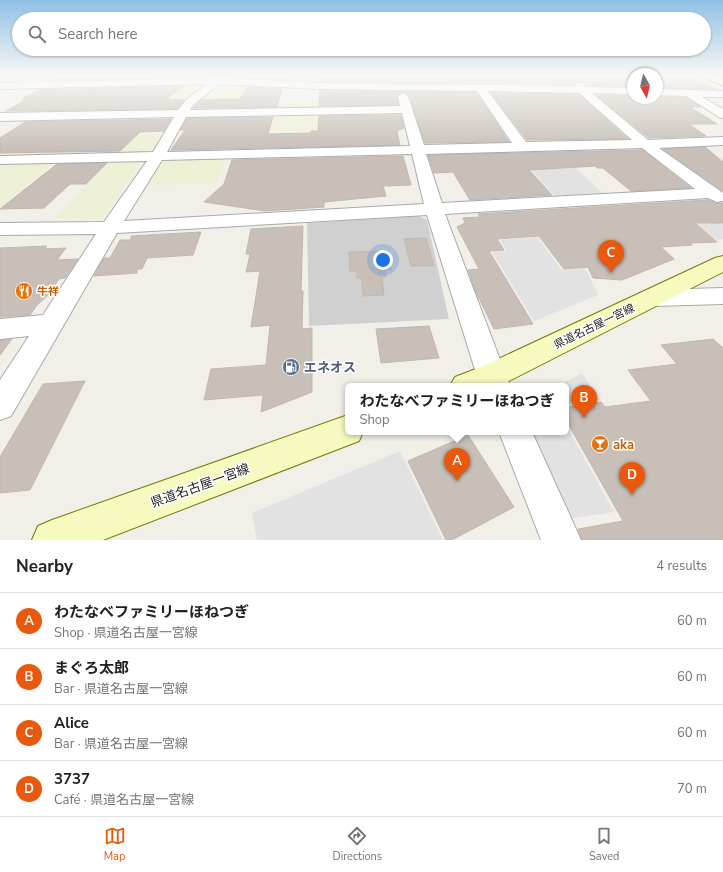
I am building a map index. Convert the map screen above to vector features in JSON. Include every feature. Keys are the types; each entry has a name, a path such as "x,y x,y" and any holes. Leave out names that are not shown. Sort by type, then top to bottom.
{"main road":[{"name":"県道名古屋一宮線","path":"482,383 493,381 723,263"},
{"name":"県道名古屋一宮線","path":"52,540 345,431"}],"street":[{"path":"0,406 110,228 157,157 182,113 192,100"},
{"path":"404,100 434,208 493,381"},
{"path":"489,100 521,146"},
{"path":"594,100 646,145 718,197"},
{"path":"700,100 723,114"},
{"path":"0,117 406,109"},
{"path":"0,160 723,142"},
{"path":"0,229 110,228 434,208 718,197"},
{"path":"653,298 723,296"},
{"path":"0,328 50,324"},
{"path":"515,435 560,540"}],"shaded area":[{"path":"576,168 603,194 556,197 531,170"},
{"path":"418,216 427,220 449,319 309,326 307,223"},
{"path":"723,223 723,239 718,241 697,224"},
{"path":"537,237 562,270 585,268 598,295 534,321 492,252 507,251 500,240"},
{"path":"582,373 600,400 569,405 569,383 564,383"},
{"path":"569,430 614,512 568,519 528,435 569,435"},
{"path":"400,451 443,540 257,540 252,513"}],"green space":[{"path":"129,100 157,100 145,112 114,113"},
{"path":"287,100 361,100 341,102 342,108 284,109"},
{"path":"323,113 322,130 249,132 256,115"},
{"path":"161,134 149,151 105,153 124,135"},
{"path":"226,158 217,183 149,185 162,162 168,160"},
{"path":"111,161 141,161 105,215 99,219 53,219"},
{"path":"55,163 0,207 0,164"}],"building":[{"path":"25,100 184,100 177,109 6,111"},
{"path":"201,100 279,100 277,107 193,108"},
{"path":"319,100 398,100 398,105 319,106"},
{"path":"410,100 481,100 509,142 425,143"},
{"path":"497,100 585,100 628,139 527,140"},
{"path":"602,100 627,100 627,104 663,104 663,100 691,100 701,107 690,107 717,124 689,124 706,136 649,138"},
{"path":"401,115 404,128 397,131 400,145 171,150 185,130 180,130 187,118 273,117 268,134 310,133 311,131 318,131 319,116"},
{"path":"171,119 164,131 140,132 120,151 0,153 0,138 25,122"},
{"path":"705,147 723,162 723,191 663,149"},
{"path":"642,150 691,188 631,191 603,168 597,168 596,166 529,170 552,195 470,200 453,172 434,173 428,155"},
{"path":"403,156 411,185 383,186 386,196 324,202 324,207 265,211 204,202 224,184 232,160"},
{"path":"107,163 86,184 70,184 44,208 0,209 57,164"},
{"path":"708,200 716,203 723,203 723,223 695,223 717,242 689,243 692,245 661,247 674,259 622,280 593,278 588,267 564,269 539,236 497,239 504,250 489,251 533,324 494,329 475,290 468,270 479,269 457,227 465,223 463,218 480,217 478,214"},
{"path":"303,226 301,291 303,291 302,329 312,328 312,392 261,412 263,395 204,400 211,369 266,365 270,325 251,327 260,271 246,272 250,254 246,254 251,229"},
{"path":"201,232 193,255 147,258 142,269 137,269 137,273 94,276 104,258 110,258 120,240 131,240 131,236"},
{"path":"426,238 434,266 411,266 404,239"},
{"path":"47,246 44,249 66,248 57,260 78,259 65,278 59,279 47,296 37,305 30,315 0,317 0,248"},
{"path":"388,251 391,270 385,270 386,277 382,277 384,295 363,296 362,278 357,278 357,271 350,271 349,252"},
{"path":"429,326 439,358 381,363 376,329"},
{"path":"12,339 0,355 0,340"},
{"path":"713,339 723,348 723,540 582,540 578,529 623,521 569,425 569,407 601,402 605,407 651,401 628,370 677,364 661,345"},
{"path":"85,381 30,490 0,493 0,457 43,384"},
{"path":"468,435 514,507 452,540 446,540 408,461"}],"place":[{"name":"Alice","path":"611,273"},
{"name":"牛祥","path":"24,291"},
{"name":"エネオス","path":"291,367"},
{"name":"まぐろ太郎","path":"584,418"},
{"name":"aka","path":"600,444"},
{"name":"わたなべファミリーほねつぎ","path":"457,481"},
{"name":"3737","path":"632,495"}]}
